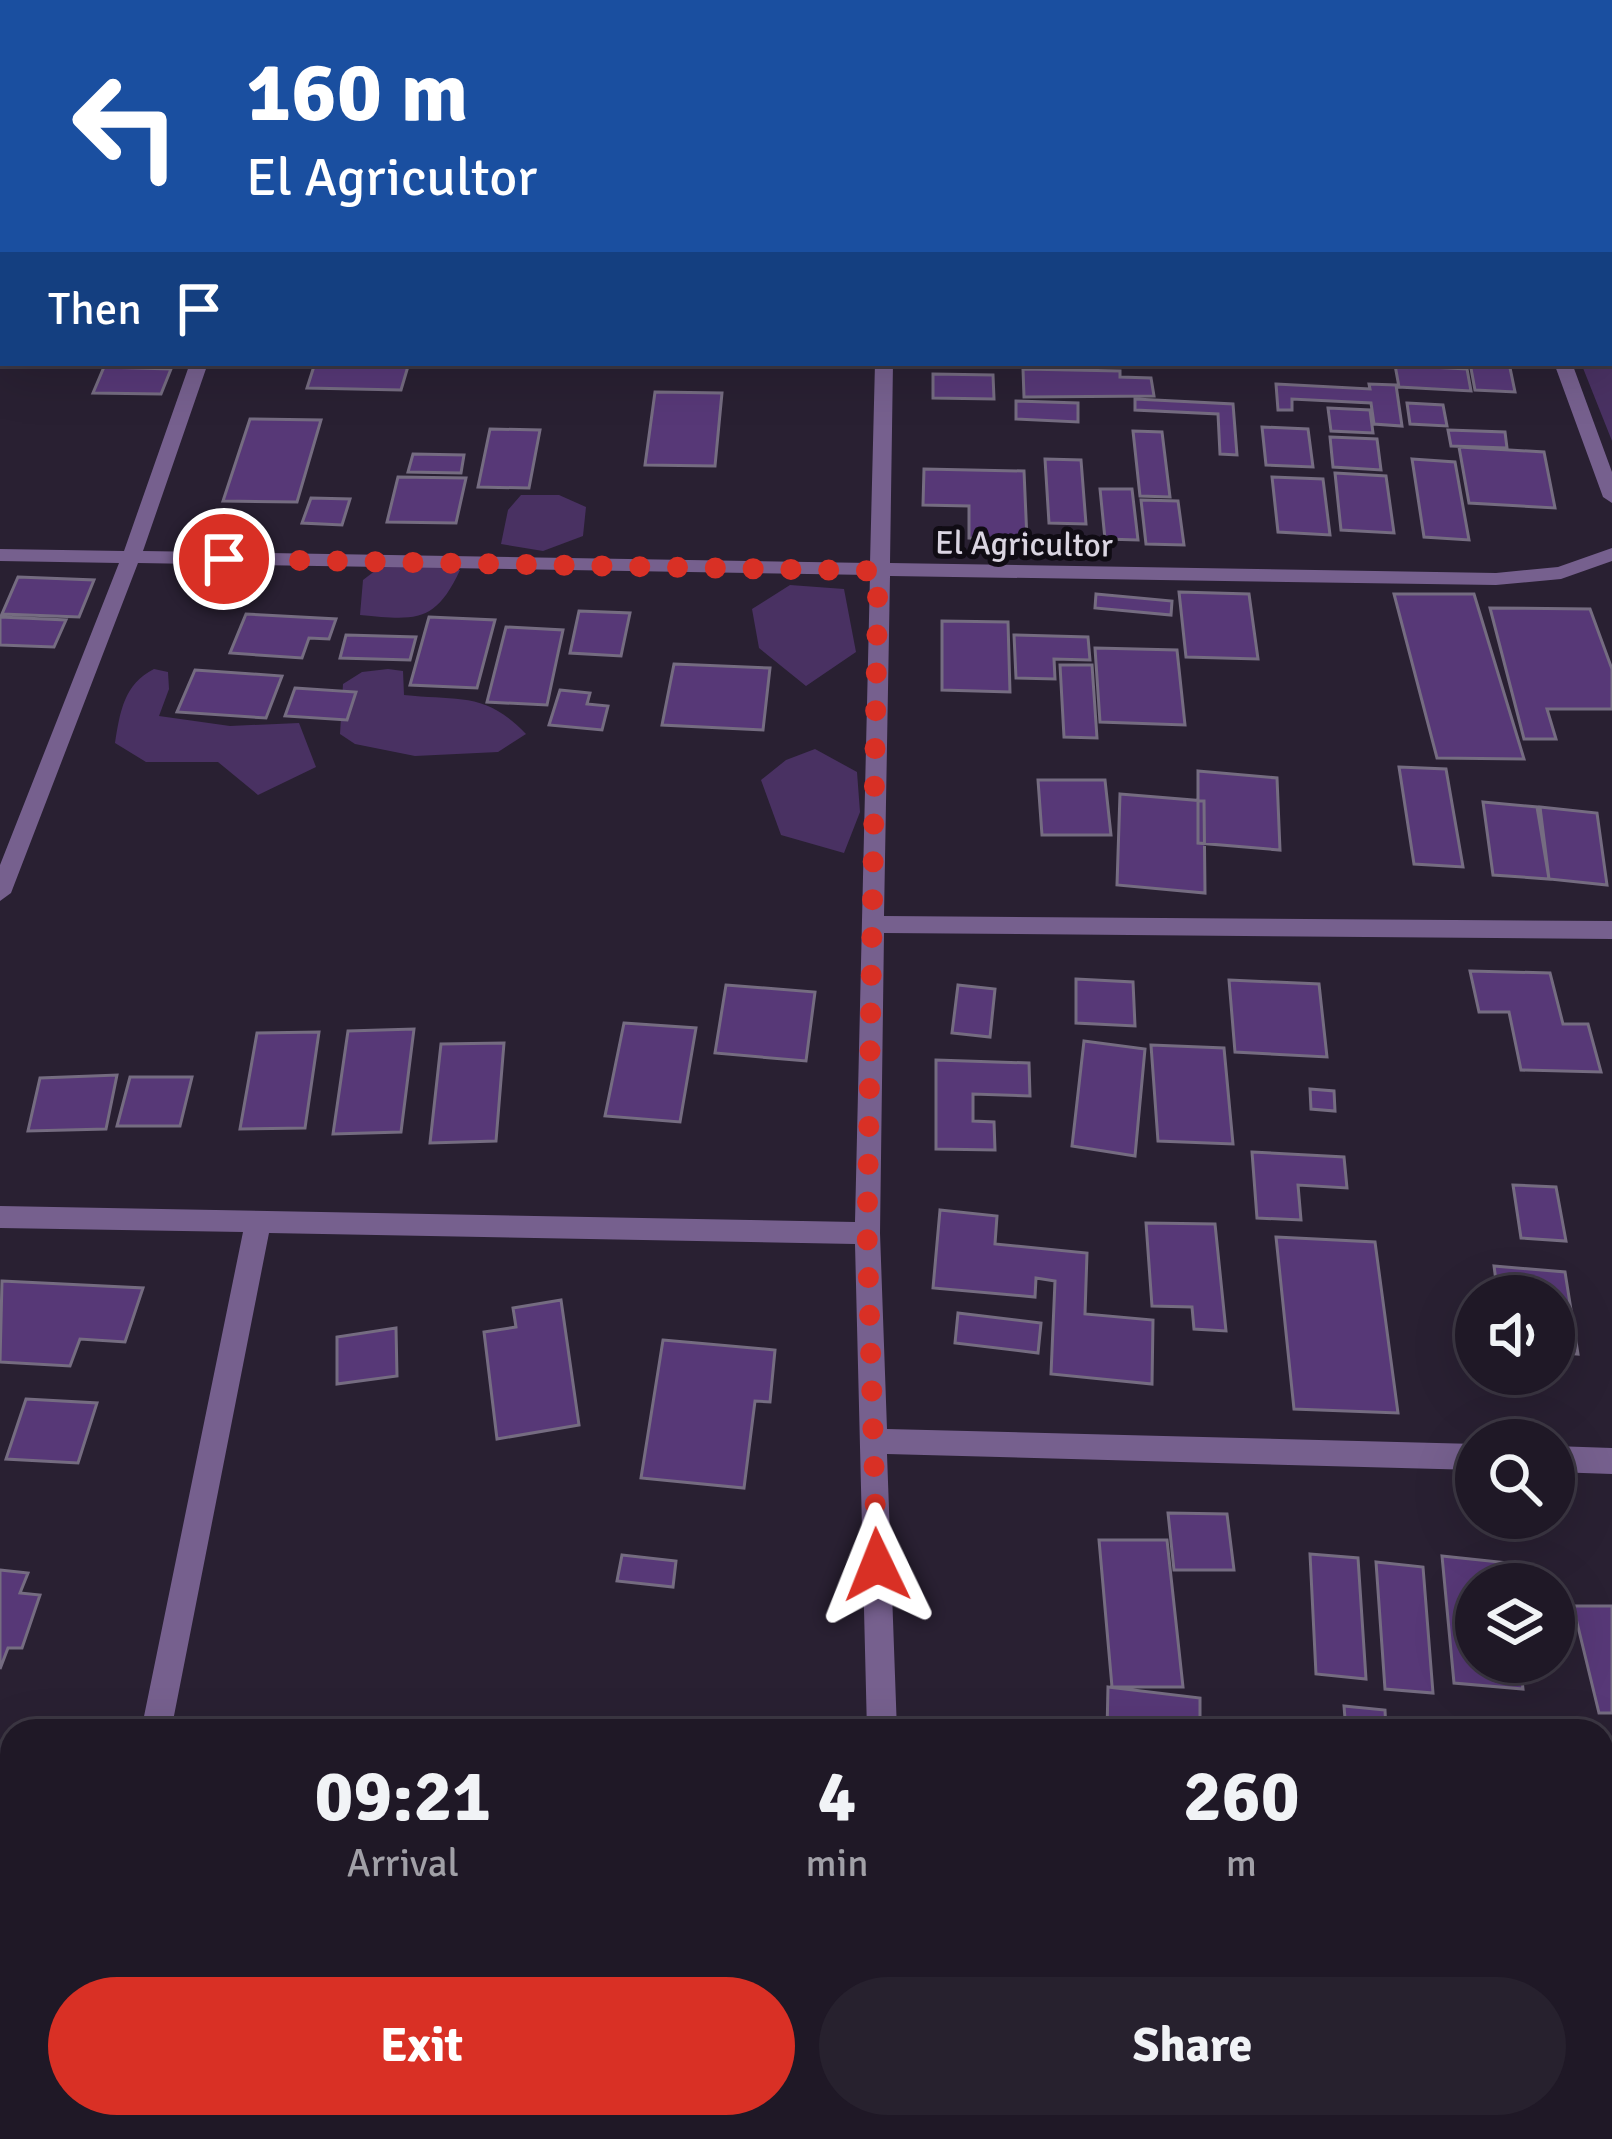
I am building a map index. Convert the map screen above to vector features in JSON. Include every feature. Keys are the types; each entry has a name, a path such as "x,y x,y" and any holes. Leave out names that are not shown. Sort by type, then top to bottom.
{"street":[{"path":"0,893 199,366"},
{"path":"882,1719 867,1232 884,366"},
{"path":"1564,366 1612,497"},
{"name":"El Agricultor","path":"0,555 1496,579 1561,573 1612,554"},
{"path":"872,924 1612,931"},
{"path":"0,1217 867,1232"},
{"path":"158,1719 258,1222"},
{"path":"873,1441 1455,1456"},
{"path":"1575,1460 1612,1461"}],"shaded area":[{"path":"1582,366 1612,366 1612,441"},
{"path":"521,495 559,495 586,507 583,536 543,551 501,544 508,510"},
{"path":"380,567 460,570 432,609 409,617 360,615 363,580"},
{"path":"790,585 844,589 856,652 806,686 759,648 752,609"},
{"path":"154,669 168,672 169,689 159,716 230,726 299,723 316,767 258,795 218,762 146,762 115,743 130,691"},
{"path":"403,671 404,695 484,704 526,734 498,752 415,756 355,744 340,734 343,684 362,672"},
{"path":"815,749 857,772 860,812 844,853 781,835 761,780 786,760"}],"building":[{"path":"314,366 408,366 401,390 307,388"},
{"path":"1395,366 1467,369 1471,391 1399,387"},
{"path":"1471,366 1510,366 1515,392 1475,390"},
{"path":"104,367 171,369 161,394 93,393"},
{"path":"1023,369 1120,371 1120,377 1151,378 1154,396 1024,397"},
{"path":"933,374 993,375 994,399 933,398"},
{"path":"1276,384 1370,389 1369,384 1396,385 1402,426 1374,424 1371,403 1292,399 1292,410 1278,410"},
{"path":"655,392 722,393 715,466 645,465"},
{"path":"1135,399 1233,404 1237,455 1220,454 1218,414 1135,410"},
{"path":"1016,401 1078,403 1078,422 1016,419"},
{"path":"1407,403 1443,405 1447,426 1410,424"},
{"path":"1328,408 1370,410 1373,433 1331,431"},
{"path":"250,419 321,420 297,502 223,501"},
{"path":"1262,427 1308,429 1313,467 1266,465"},
{"path":"490,429 540,430 529,488 478,487"},
{"path":"1448,430 1505,432 1507,448 1451,446"},
{"path":"1133,431 1162,432 1170,497 1140,496"},
{"path":"1330,437 1377,439 1381,470 1333,467"},
{"path":"1459,447 1544,452 1555,508 1469,503"},
{"path":"413,454 464,455 461,473 408,472"},
{"path":"1045,459 1081,460 1086,524 1049,523"},
{"path":"1412,459 1455,462 1469,540 1424,537"},
{"path":"924,469 1024,471 1027,540 969,538 969,506 923,505"},
{"path":"1335,473 1386,476 1394,533 1341,530"},
{"path":"398,477 466,478 456,523 387,522"},
{"path":"1272,477 1323,479 1330,535 1278,532"},
{"path":"1100,489 1132,489 1138,540 1105,539"},
{"path":"311,498 350,499 342,525 302,523"},
{"path":"1141,500 1178,501 1184,545 1146,544"},
{"path":"18,577 94,580 79,617 2,614"},
{"path":"1179,592 1249,594 1258,659 1186,657"},
{"path":"1096,594 1172,601 1171,615 1095,608"},
{"path":"1394,594 1474,594 1524,759 1437,758"},
{"path":"1490,608 1590,609 1612,669 1612,709 1547,709 1556,739 1524,739"},
{"path":"579,611 630,613 621,656 570,653"},
{"path":"246,614 336,619 329,639 309,638 302,658 230,653"},
{"path":"0,617 66,620 54,647 0,645"},
{"path":"429,617 495,620 477,688 410,685"},
{"path":"942,621 1008,622 1010,692 942,690"},
{"path":"506,627 563,630 547,705 487,702"},
{"path":"346,635 416,637 410,660 340,658"},
{"path":"1014,635 1088,637 1090,660 1054,659 1055,679 1016,678"},
{"path":"1095,648 1177,650 1185,725 1100,722"},
{"path":"674,664 770,668 763,730 662,725"},
{"path":"1060,665 1092,665 1097,738 1064,737"},
{"path":"195,670 282,676 266,718 177,712"},
{"path":"295,688 356,692 347,720 285,716"},
{"path":"560,690 590,693 587,704 608,706 602,730 549,725"},
{"path":"1399,767 1446,769 1463,867 1414,864"},
{"path":"1198,771 1277,778 1280,850 1198,843"},
{"path":"1038,780 1105,780 1111,835 1042,835"},
{"path":"1120,794 1204,801 1205,893 1117,885"},
{"path":"1483,802 1537,807 1549,879 1493,875"},
{"path":"1540,807 1597,813 1607,885 1549,879"},
{"path":"1470,971 1550,973 1563,1024 1588,1024 1601,1072 1521,1070 1509,1012 1479,1012"},
{"path":"1076,979 1133,982 1135,1026 1076,1023"},
{"path":"1229,980 1319,984 1327,1057 1235,1052"},
{"path":"726,985 815,992 806,1061 715,1053"},
{"path":"958,985 995,989 990,1037 952,1033"},
{"path":"624,1023 696,1028 680,1122 605,1116"},
{"path":"414,1029 401,1132 333,1134 348,1031"},
{"path":"319,1032 305,1128 240,1129 257,1033"},
{"path":"1084,1041 1145,1049 1135,1156 1072,1146"},
{"path":"504,1043 496,1141 430,1143 441,1044"},
{"path":"1151,1045 1224,1048 1233,1144 1158,1141"},
{"path":"936,1060 1029,1063 1030,1096 973,1094 973,1121 994,1122 995,1150 936,1149"},
{"path":"117,1075 106,1129 28,1131 40,1078"},
{"path":"130,1077 192,1077 180,1126 117,1126"},
{"path":"1310,1089 1334,1091 1335,1111 1311,1109"},
{"path":"1252,1152 1344,1157 1347,1188 1298,1185 1301,1220 1257,1218"},
{"path":"1513,1185 1556,1187 1566,1241 1521,1238"},
{"path":"940,1210 997,1216 995,1244 1087,1253 1085,1314 1153,1320 1152,1384 1051,1374 1055,1281 1036,1278 1035,1297 933,1288"},
{"path":"1146,1223 1215,1224 1226,1331 1194,1329 1192,1307 1152,1306"},
{"path":"1276,1237 1375,1242 1398,1413 1294,1409"},
{"path":"1494,1266 1565,1275 1495,1275"},
{"path":"2,1281 143,1288 125,1342 80,1339 70,1366 0,1362"},
{"path":"561,1300 579,1425 497,1439 484,1332 516,1327 513,1308"},
{"path":"958,1313 1041,1323 1038,1353 955,1343"},
{"path":"396,1328 397,1376 337,1384 337,1337"},
{"path":"663,1340 775,1350 770,1402 755,1401 744,1488 641,1478"},
{"path":"26,1399 97,1403 78,1463 6,1459"},
{"path":"1168,1513 1227,1514 1234,1570 1174,1570"},
{"path":"1099,1540 1167,1540 1183,1687 1112,1687"},
{"path":"1310,1554 1358,1558 1366,1679 1316,1674"},
{"path":"622,1555 676,1561 673,1587 617,1581"},
{"path":"1442,1556 1509,1563 1455,1563 1455,1683 1522,1683 1523,1689 1454,1683"},
{"path":"1376,1562 1423,1567 1433,1693 1385,1689"},
{"path":"0,1570 28,1573 20,1593 40,1595 22,1648 8,1648 0,1669"},
{"path":"1575,1606 1612,1606 1612,1713 1599,1713"},
{"path":"1108,1687 1200,1698 1200,1719 1107,1719"},
{"path":"1344,1706 1385,1710 1385,1719 1345,1719"}],"route":[{"path":"224,559 878,571 867,1232 877,1565"}]}
